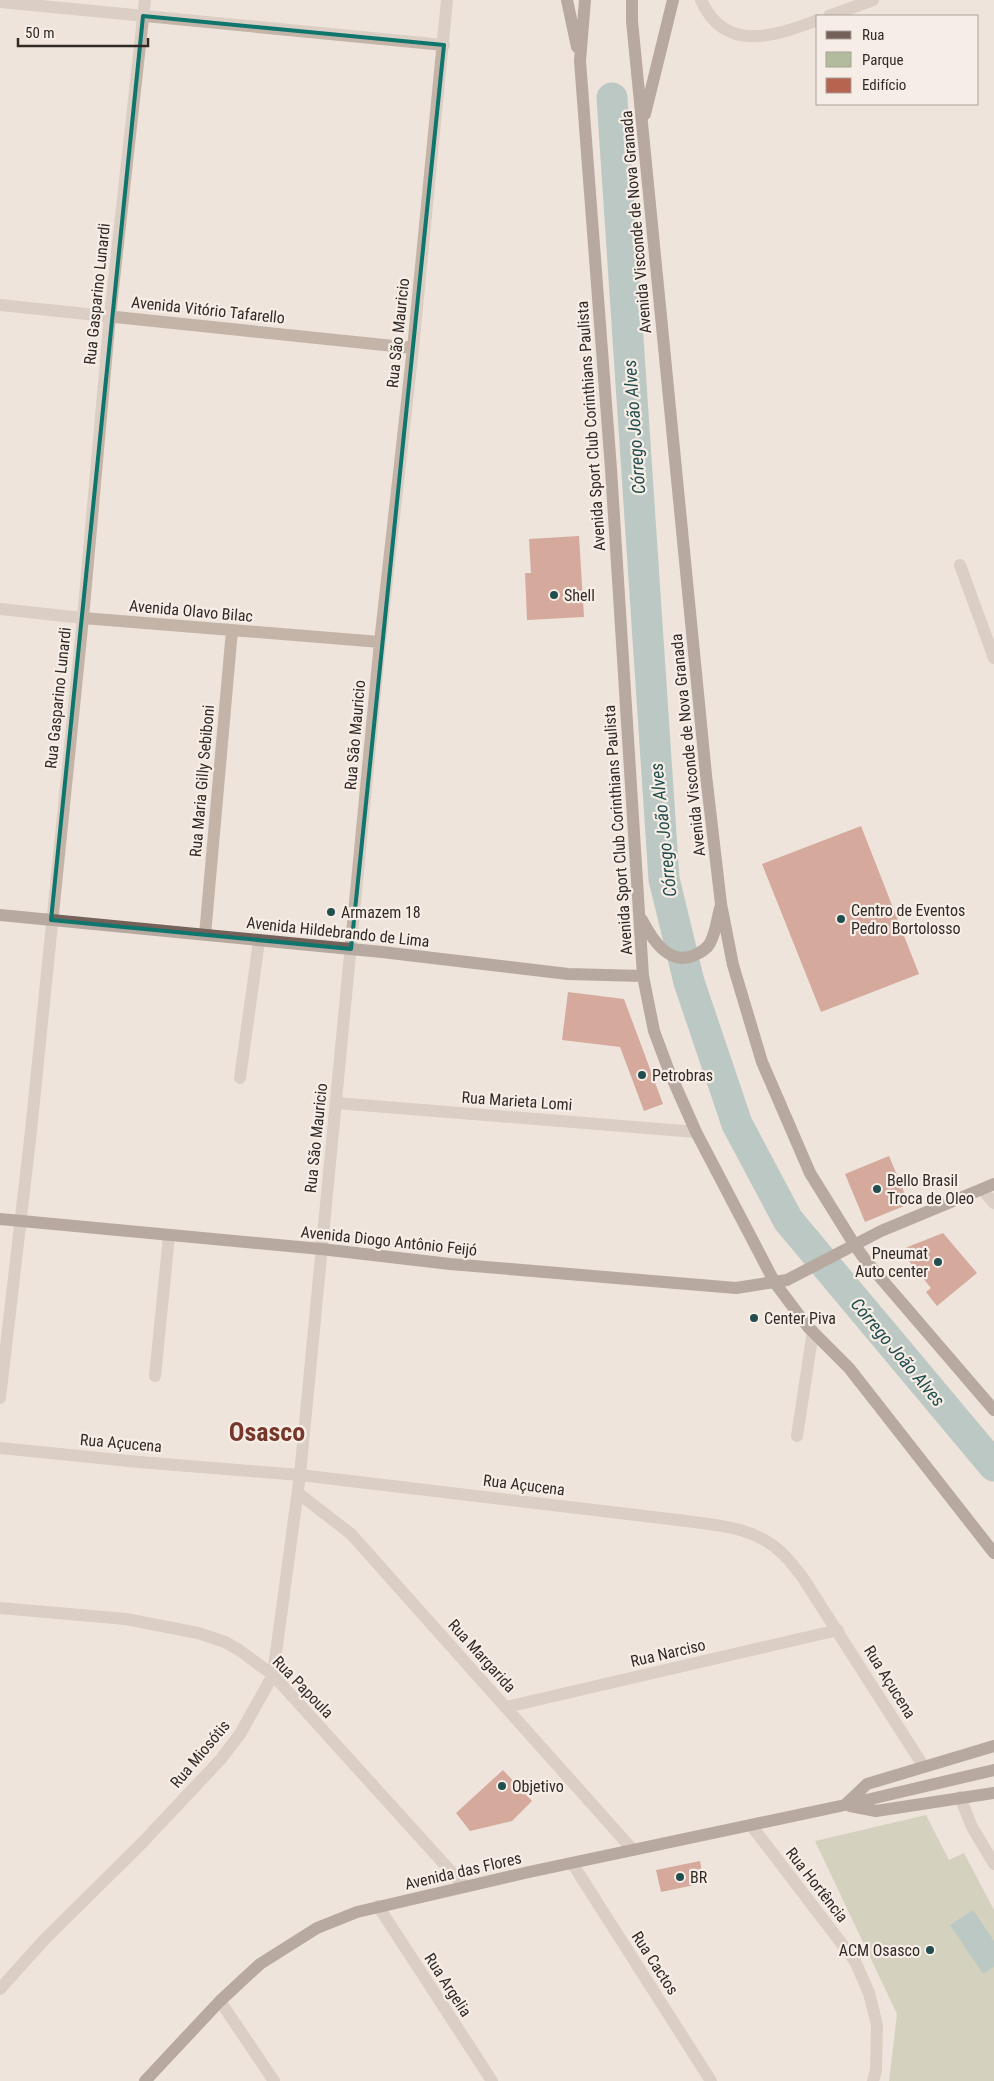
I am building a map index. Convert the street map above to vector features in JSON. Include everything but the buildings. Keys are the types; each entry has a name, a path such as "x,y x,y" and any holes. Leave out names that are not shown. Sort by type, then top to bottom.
{"main road":[{"path":"567,0 580,61"},
{"name":"Avenida Sport Club Corinthians Paulista","path":"585,0 580,61 611,469 643,976 654,1031 669,1071 696,1132 781,1281 813,1331 849,1368 994,1553"},
{"name":"Avenida Visconde de Nova Granada","path":"632,0 632,21 704,755 721,904 733,966 762,1062 810,1173 854,1244 994,1410"},
{"path":"643,124 673,0"},
{"path":"639,916 649,934 664,951 678,957 691,957 706,948 710,943 721,904"},
{"name":"Avenida Hildebrando de Lima","path":"0,915 568,974 643,976"},
{"name":"Avenida Diogo Antônio Feijó","path":"0,1219 450,1264 656,1283 736,1288 781,1281 881,1231 994,1184"},
{"path":"845,1805 867,1784 994,1746"},
{"name":"Avenida das Flores","path":"145,2081 220,2001 260,1964 317,1928 357,1912 572,1863 845,1805 994,1770"},
{"name":"Avenida das Flores","path":"845,1805 876,1811 994,1793"}],"street":[{"name":"Rua Gasparino Lunardi","path":"0,1398 21,1221 83,618 110,316 145,0"},
{"name":"Rua São Mauricio","path":"300,1474 380,642 413,348 447,0"},
{"path":"701,0 716,23 730,32 744,37 760,37 786,32 816,21"},
{"path":"832,15 873,0"},
{"path":"0,2 444,44"},
{"name":"Avenida Vitório Tafarello","path":"0,305 413,348"},
{"path":"960,565 994,658"},
{"name":"Avenida Olavo Bilac","path":"0,609 83,618 380,642"},
{"name":"Rua Maria Gilly Sebiboni","path":"205,935 232,630"},
{"path":"240,1078 259,941"},
{"name":"Rua Marieta Lomi","path":"336,1103 696,1132"},
{"path":"982,1189 994,1203"},
{"path":"155,1376 169,1236"},
{"path":"797,1436 813,1331"},
{"name":"Rua Açucena","path":"0,1448 138,1462 300,1474 728,1526 746,1531 768,1542 783,1553 803,1578 924,1767"},
{"name":"Rua Miosótis","path":"0,1989 44,1940 142,1843 221,1759 240,1734 273,1675 300,1474"},
{"name":"Rua Margarida","path":"298,1493 351,1534 633,1850"},
{"name":"Rua Papoula","path":"0,1608 126,1619 198,1633 225,1642 240,1650 273,1675 465,1887"},
{"name":"Rua Narciso","path":"506,1707 838,1630"},
{"path":"960,1797 972,1827 994,1864"},
{"name":"Rua Hortência","path":"751,1825 855,1960 869,1993 877,2025 876,2070 873,2081"},
{"name":"Rua Cactos","path":"572,1863 711,2081"},
{"name":"Rua Argelia","path":"378,1906 492,2081"},
{"path":"220,2001 274,2081"}],"highlighted area":[{"path":"143,16 444,45 351,949 51,920"}],"green space":[{"name":"ACM Osasco","path":"926,1815 949,1860 964,1853 994,1910 994,2081 889,2081 897,2014 815,1841"}],"water":[{"path":"973,1910 994,1941 994,1967 983,1974 950,1925"}],"waterway":[{"name":"Córrego João Alves","path":"612,98 664,879 689,982 737,1124 788,1220 994,1466"}],"place":[{"name":"Shell","path":"554,595"},
{"name":"Armazem 18","path":"331,912"},
{"name":"Centro de Eventos Pedro Bortolosso","path":"841,919"},
{"name":"Petrobras","path":"642,1075"},
{"name":"Bello Brasil Troca de Oleo","path":"877,1189"},
{"name":"Pneumat Auto center","path":"938,1262"},
{"name":"Center Piva","path":"754,1318"},
{"name":"Objetivo","path":"502,1786"},
{"name":"BR","path":"680,1877"},
{"name":"ACM Osasco","path":"930,1950"}],"district":[{"name":"Osasco","path":"267,1432"}]}
